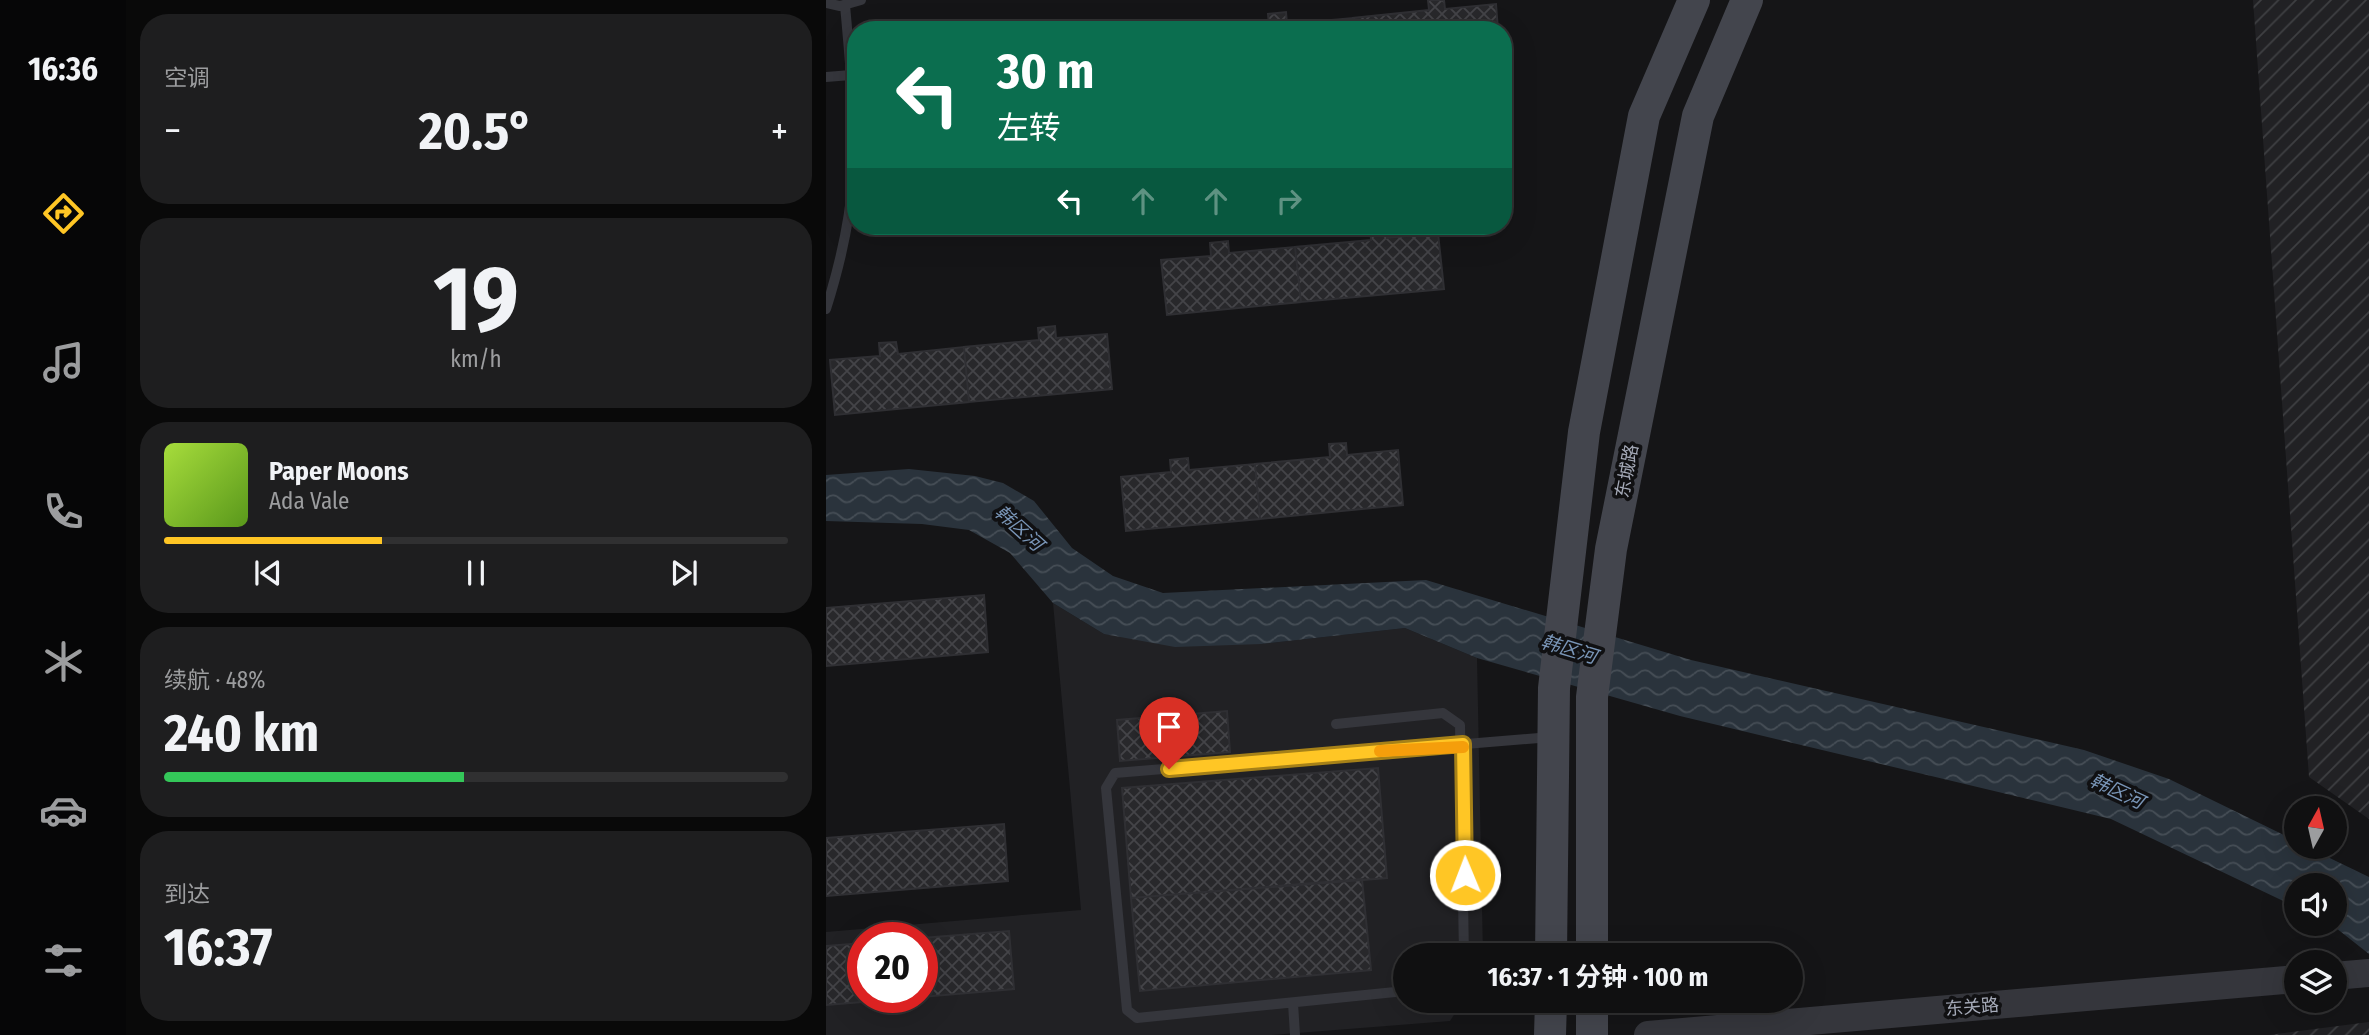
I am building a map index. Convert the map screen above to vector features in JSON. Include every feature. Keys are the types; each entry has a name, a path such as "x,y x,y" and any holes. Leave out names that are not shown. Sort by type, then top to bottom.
{"main road":[{"path":"1551,943 1554,688 1584,432 1644,116 1693,0"},
{"name":"东城路","path":"1592,943 1592,697 1611,549 1698,116 1747,0"},
{"path":"1550,1013 1550,1035"},
{"path":"1592,1013 1592,1035"}],"street":[{"path":"2347,974 2369,972"},
{"name":"东关路","path":"1648,1035 2284,980"}],"lane":[{"path":"826,4 845,5 861,0"},
{"path":"845,5 847,28"},
{"path":"826,78 847,75"},
{"path":"826,309 835,280 847,213"},
{"path":"1336,724 1443,713 1461,725 1464,943"},
{"path":"1393,992 1137,1018 1127,1010 1105,788 1115,773 1554,737"},
{"path":"1293,1003 1295,1035"}],"shaded area":[{"path":"2253,0 2369,0 2369,819 2347,804 2347,796 2336,796 2309,777"},
{"path":"1053,603 1104,634 1261,644 1405,628 1477,658 1483,943 1393,943 1393,1013 1455,1013 1450,1021 1272,1035 826,1035 826,932 847,930 847,1013 938,1013 938,922 1081,910"},
{"path":"2369,1022 2369,1035 2269,1035"}],"water":[{"name":"韩区河","path":"909,469 975,476 1003,483 1034,501 1072,548 1113,576 1163,593 1426,580 1691,660 2084,750 2169,779 2284,835 2284,859 2332,859 2369,877 2369,954 2346,936 2347,873 2284,873 2284,901 2111,819 1680,716 1477,658 1405,628 1261,644 1175,647 1104,634 1053,603 1010,553 969,530 922,524 826,521 826,475"}],"building":[{"path":"1428,0 1444,0 1445,9 1496,4 1497,21 1353,21 1353,18 1429,10"},
{"path":"1286,12 1287,21 1269,21 1268,14"},
{"path":"1353,18 1353,21 1320,21"},
{"path":"1371,235 1387,235 1387,238 1438,235 1444,289 1301,302 1295,247 1371,240"},
{"path":"1228,241 1229,253 1295,247 1301,302 1167,315 1161,260 1211,256 1210,243"},
{"path":"1055,326 1056,338 1107,334 1112,389 969,402 964,347 1039,340 1038,328"},
{"path":"896,342 898,354 964,347 969,402 835,415 830,360 880,356 879,343"},
{"path":"1346,443 1347,455 1398,450 1403,505 1260,519 1255,464 1330,457 1329,444"},
{"path":"1188,458 1189,470 1255,464 1260,519 1126,531 1121,477 1171,472 1170,460"},
{"path":"984,595 988,652 826,666 826,608"},
{"path":"1227,711 1230,752 1120,761 1117,720"},
{"path":"1378,768 1387,878 1131,898 1122,788"},
{"path":"1004,824 1008,881 826,896 826,838"},
{"path":"1362,879 1371,970 1140,991 1131,898"},
{"path":"1009,931 1014,989 938,996 938,937"},
{"path":"847,944 847,1003 826,1005 826,946"}],"slow traffic":[{"path":"1380,751 1463,744 1463,747"}],"route":[{"path":"1169,769 1463,744 1465,875"}]}
